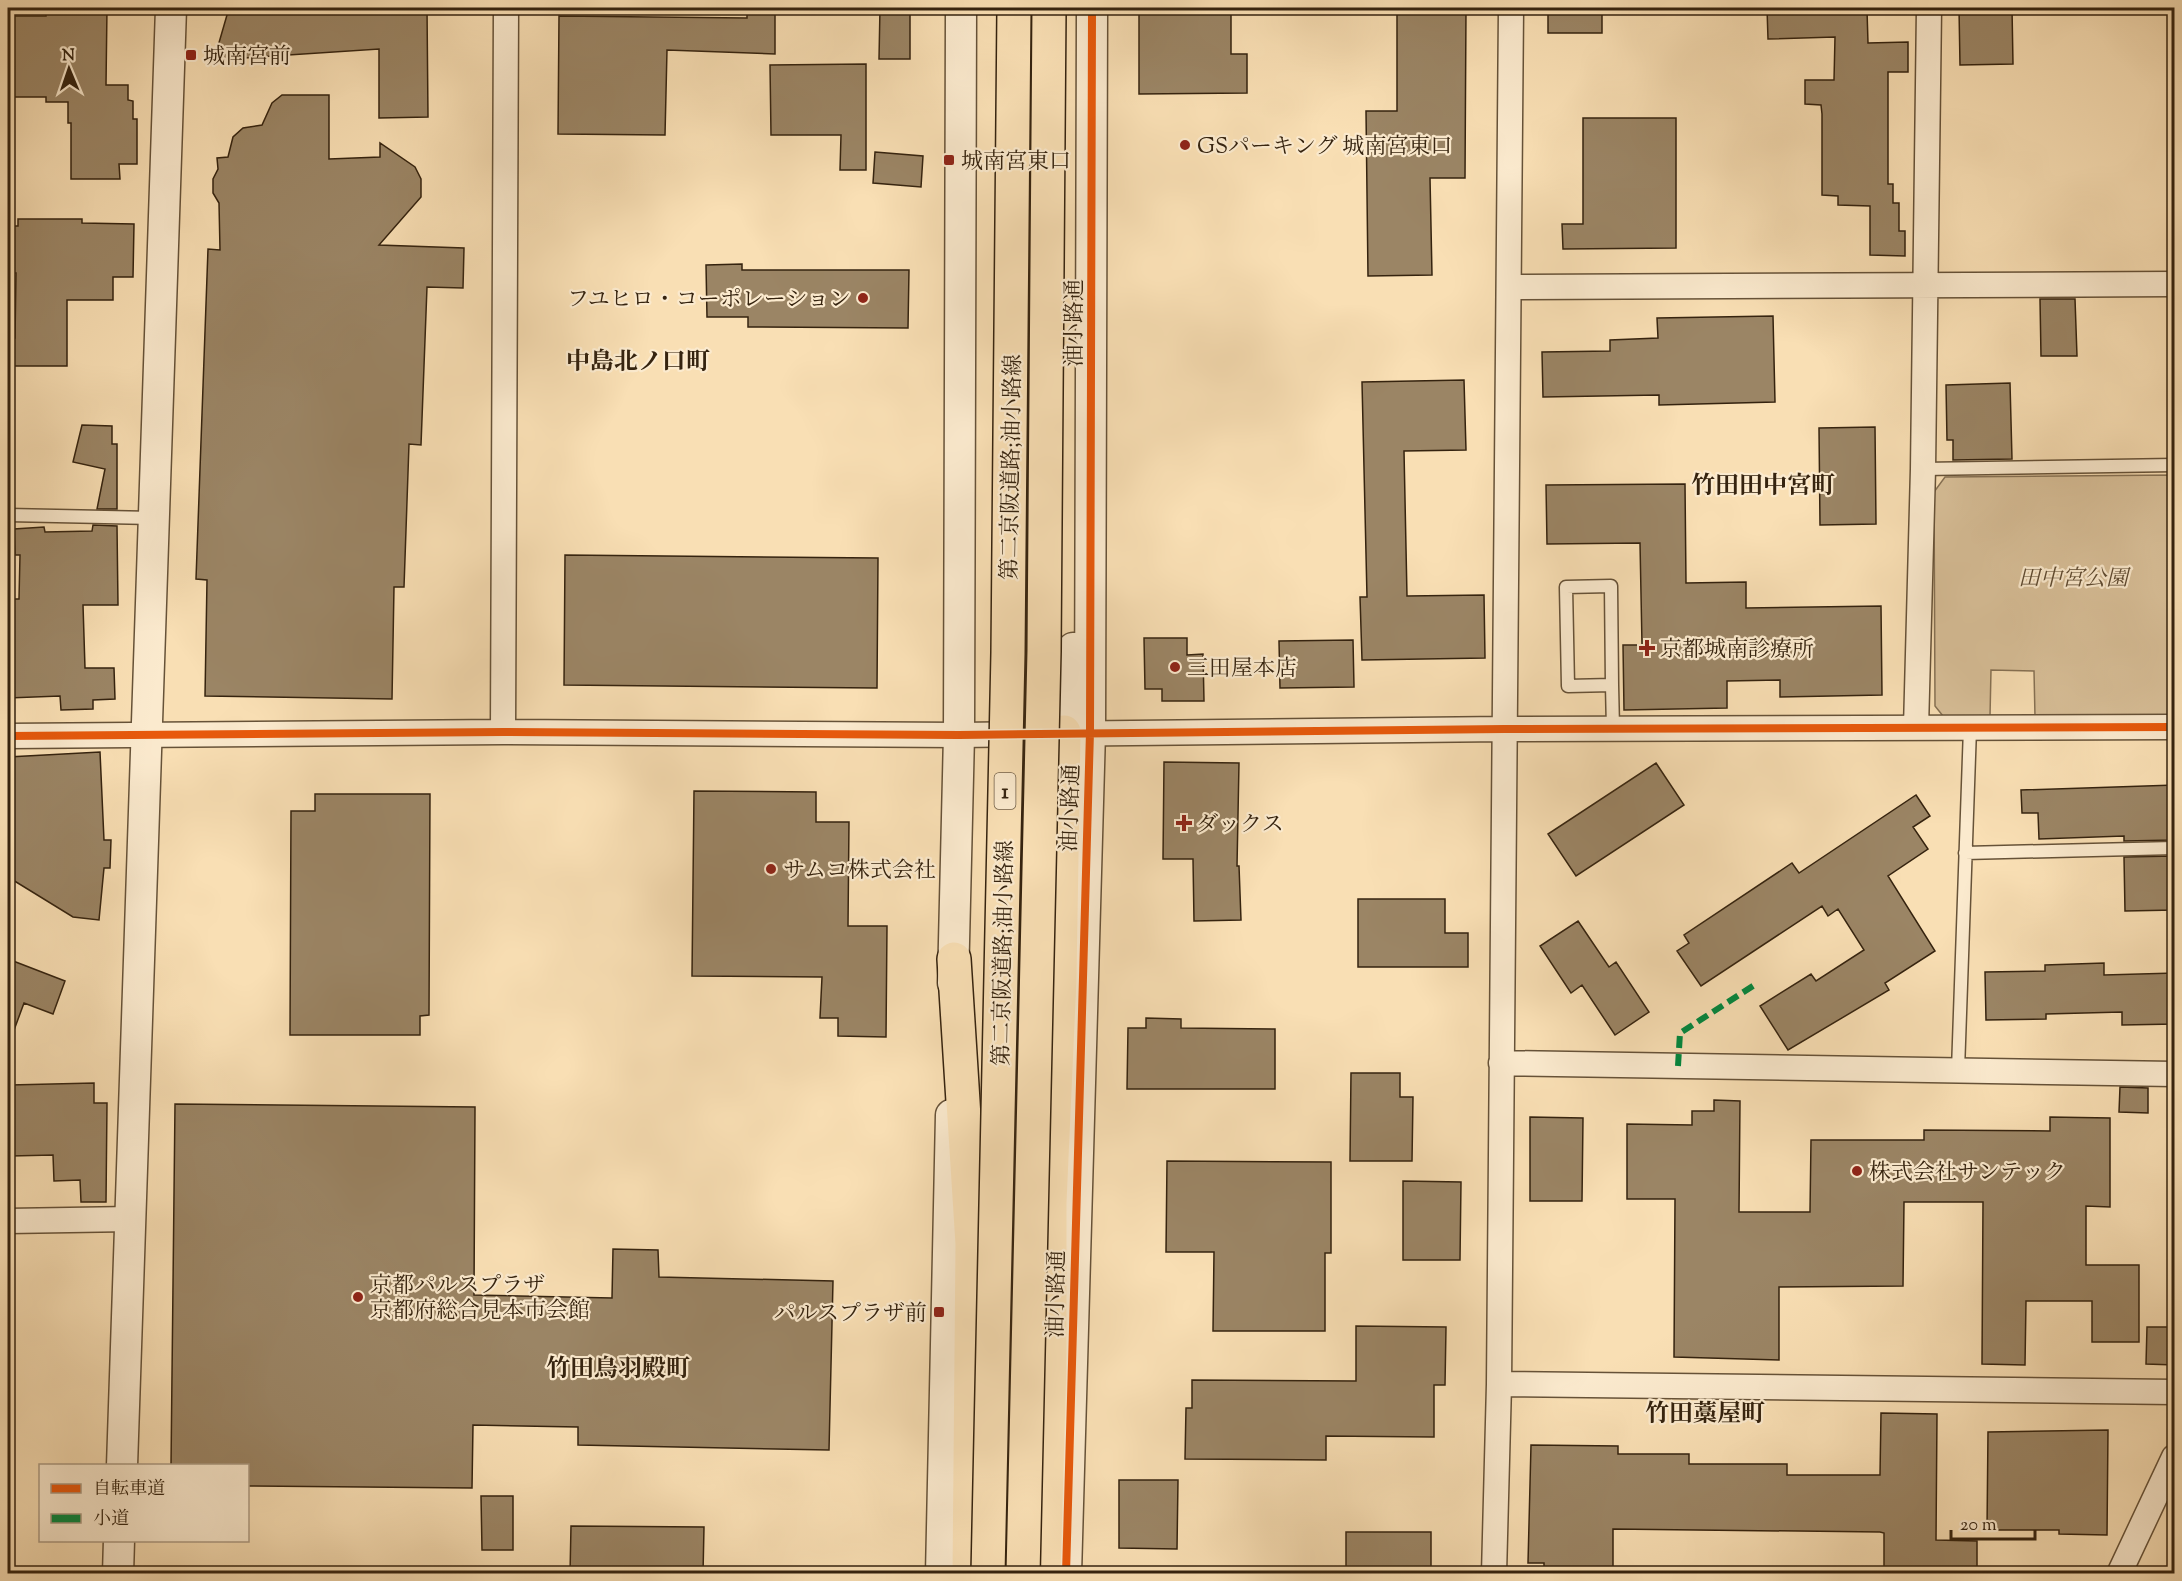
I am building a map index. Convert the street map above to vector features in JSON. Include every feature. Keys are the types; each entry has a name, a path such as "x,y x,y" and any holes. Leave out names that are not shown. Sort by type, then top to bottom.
{"highway":[{"name":"第二京阪道路;油小路線","path":"987,1574 1008,665 1014,8"},
{"name":"第二京阪道路;油小路線","path":"1023,1574 1044,651 1049,8"},
{"path":"1050,1574 1050,1202 1060,979 1077,732"},
{"path":"954,959 972,1244 969,1574"}],"street":[{"path":"122,1464 171,8"},
{"path":"503,732 506,8"},
{"path":"941,1574 959,735 961,8"},
{"name":"油小路通","path":"1066,1574 1077,732 1090,496 1092,8"},
{"path":"1494,1574 1498,1384 1511,8"},
{"path":"1916,728 1923,469 1929,8"},
{"path":"1509,287 2175,284"},
{"path":"8,736 503,732 959,735 1504,729 2175,728"},
{"path":"1501,1064 2175,1074"},
{"path":"8,1221 131,1219"},
{"path":"1498,1384 2175,1392"},
{"path":"2119,1574 2175,1457"},
{"path":"118,1574 119,1542"}],"lane":[{"path":"1923,469 2175,465"},
{"path":"8,515 154,518"},
{"path":"1612,686 1568,686 1566,587 1611,586 1612,686 1612,729"},
{"path":"1958,1070 1970,728"},
{"path":"1965,853 2175,848"}],"green space":[{"name":"田中宮公園","path":"2174,475 2174,716 2035,717 2034,671 1991,670 1990,716 1943,716 1935,706 1934,492 1945,477"}],"building":[{"path":"46,8 107,8 106,85 128,85 128,100 133,101 133,119 137,119 137,164 119,164 120,179 71,179 71,123 68,123 68,102 46,102 46,97 8,97 8,39 12,39 12,16 46,16"},
{"path":"229,8 427,8 428,117 379,118 379,49 214,60"},
{"path":"747,8 775,8 775,54 667,50 665,135 558,134 559,16 747,18"},
{"path":"880,8 910,8 910,59 879,59"},
{"path":"1139,8 1231,10 1231,54 1247,54 1247,93 1139,94"},
{"path":"1397,8 1466,8 1465,178 1430,178 1432,275 1368,276 1366,111 1397,111"},
{"path":"1548,8 1602,8 1602,33 1548,33"},
{"path":"1767,8 1867,10 1868,43 1908,42 1908,72 1888,72 1888,184 1893,184 1893,203 1899,203 1899,231 1905,231 1905,256 1870,255 1870,206 1838,205 1838,196 1822,195 1821,105 1805,104 1805,80 1834,80 1835,37 1768,39"},
{"path":"1959,8 2012,8 2013,64 1960,65"},
{"path":"866,64 866,170 840,170 841,135 771,135 770,65"},
{"path":"282,95 329,95 329,159 380,157 380,143 415,167 421,179 421,197 379,245 464,248 463,288 427,287 421,445 409,444 404,587 394,587 392,699 205,696 207,580 196,579 208,249 220,250 219,203 213,193 213,179 218,169 217,158 228,157 233,137 243,128 262,125 272,103"},
{"path":"1583,118 1676,118 1676,248 1563,249 1562,224 1583,224"},
{"path":"875,152 923,156 921,187 873,183"},
{"path":"18,219 82,219 82,223 134,224 133,277 113,277 113,300 67,300 67,366 8,366 8,338 15,338 16,273 8,273 8,226 18,226"},
{"path":"742,264 742,270 909,270 908,328 748,327 748,317 707,317 706,265"},
{"path":"2040,299 2075,299 2077,356 2041,356"},
{"path":"1773,316 1775,402 1659,405 1659,395 1543,397 1542,352 1610,351 1610,340 1658,338 1657,318"},
{"path":"1464,380 1466,450 1404,451 1407,596 1484,595 1485,658 1362,660 1360,597 1367,597 1362,382"},
{"path":"2010,383 2012,459 1953,460 1953,440 1947,440 1946,385"},
{"path":"82,425 112,426 112,444 117,444 117,509 97,509 105,469 73,462"},
{"path":"1875,427 1876,524 1820,525 1819,428"},
{"path":"1685,484 1686,583 1746,582 1746,608 1881,606 1882,695 1780,697 1780,680 1727,681 1727,708 1624,710 1623,645 1642,645 1640,543 1547,544 1546,485"},
{"path":"93,525 117,526 118,605 83,605 85,668 114,668 115,699 93,700 93,709 61,710 60,696 8,698 8,599 19,599 20,555 15,555 14,529 44,527 45,532 92,531"},
{"path":"565,555 878,558 877,688 564,685"},
{"path":"1144,638 1187,638 1187,655 1203,654 1204,701 1162,701 1162,689 1145,689"},
{"path":"1353,640 1354,687 1280,688 1279,641"},
{"path":"100,752 104,840 111,840 110,868 104,868 99,920 73,917 8,877 8,757"},
{"name":"ダックス","path":"1164,762 1239,763 1237,866 1239,866 1241,920 1194,921 1193,859 1163,859"},
{"path":"1656,763 1684,805 1576,876 1548,834"},
{"path":"2175,785 2175,840 2124,841 2124,836 2039,839 2038,813 2022,813 2021,790"},
{"name":"サムコ株式会社","path":"694,791 816,792 816,822 849,822 848,926 887,926 886,1037 838,1036 838,1018 820,1018 822,977 692,976"},
{"path":"315,794 430,794 429,1015 420,1016 420,1035 290,1035 291,811 315,811"},
{"path":"1916,795 1930,816 1913,827 1928,849 1888,876 1935,951 1885,983 1889,990 1788,1050 1760,1006 1811,974 1816,981 1864,950 1838,909 1828,916 1822,906 1701,986 1677,951 1689,943 1684,935 1792,863 1799,873"},
{"path":"2175,856 2175,910 2125,911 2124,857"},
{"path":"1358,899 1445,899 1445,933 1468,933 1468,967 1358,967"},
{"path":"1578,921 1609,967 1616,962 1649,1012 1615,1035 1582,985 1571,993 1540,946"},
{"path":"8,959 65,981 53,1014 24,1003 10,1041 8,1041"},
{"path":"2104,963 2104,975 2175,973 2175,1024 2122,1025 2122,1012 2046,1014 2046,1019 1986,1020 1985,972 2045,971 2045,965"},
{"path":"1146,1018 1181,1019 1181,1028 1275,1029 1275,1089 1127,1089 1128,1028 1146,1028"},
{"path":"1351,1073 1400,1073 1400,1097 1413,1097 1412,1161 1350,1161"},
{"path":"94,1083 94,1103 107,1103 106,1202 81,1202 80,1180 54,1181 53,1155 11,1156 10,1085"},
{"path":"2120,1087 2148,1088 2148,1113 2119,1112"},
{"path":"1714,1100 1740,1101 1739,1212 1810,1212 1811,1140 1924,1140 1924,1130 2050,1131 2050,1117 2110,1118 2110,1207 2086,1206 2086,1265 2139,1265 2139,1342 2092,1342 2092,1301 2026,1301 2025,1365 1982,1364 1983,1202 1904,1202 1903,1286 1779,1287 1779,1360 1674,1357 1675,1199 1627,1199 1627,1124 1692,1125 1692,1111 1714,1111"},
{"name":"京都パルスプラザ 京都府総合見本市会館","path":"175,1104 475,1107 474,1295 612,1298 613,1249 658,1250 659,1277 833,1281 829,1450 578,1445 578,1427 473,1425 472,1488 249,1486 249,1464 171,1464"},
{"path":"1530,1117 1583,1118 1582,1201 1530,1201"},
{"path":"1167,1161 1331,1162 1331,1253 1325,1253 1325,1331 1213,1331 1214,1252 1166,1252"},
{"path":"1403,1181 1461,1182 1460,1260 1403,1260"},
{"path":"1356,1326 1446,1327 1445,1385 1434,1385 1434,1437 1326,1436 1326,1460 1185,1459 1186,1408 1192,1408 1192,1380 1356,1381"},
{"path":"2147,1327 2175,1327 2175,1365 2146,1364"},
{"path":"1881,1413 1937,1414 1936,1540 1977,1541 1977,1574 1884,1574 1884,1533 1880,1532 1613,1529 1613,1574 1544,1574 1544,1563 1528,1563 1531,1445 1618,1446 1618,1454 1689,1454 1689,1464 1787,1464 1787,1475 1880,1475"},
{"path":"2108,1430 2107,1535 2059,1534 2059,1530 1987,1530 1988,1432"},
{"path":"1119,1480 1178,1480 1177,1549 1119,1548"},
{"path":"481,1496 513,1496 513,1550 482,1550"},
{"path":"571,1526 704,1527 703,1574 570,1574"},
{"path":"1346,1532 1431,1532 1431,1574 1346,1574"}],"marked path":[{"path":"1678,1066 1680,1033 1756,984"}],"cycle path":[{"path":"1066,1574 1090,732 1092,8"},
{"path":"8,736 503,732 959,735 1504,729 2174,727"}],"place":[{"name":"城南宮前","path":"191,55"},
{"name":"GSパーキング 城南宮東口","path":"1185,145"},
{"name":"城南宮東口","path":"949,160"},
{"name":"フユヒロ・コーポレーション","path":"863,298"},
{"name":"京都城南診療所","path":"1647,648"},
{"name":"三田屋本店","path":"1175,667"},
{"name":"ダックス","path":"1184,823"},
{"name":"サムコ株式会社","path":"771,869"},
{"name":"株式会社サンテック","path":"1857,1171"},
{"name":"京都パルスプラザ 京都府総合見本市会館","path":"358,1297"},
{"name":"パルスプラザ前","path":"939,1312"}],"district":[{"name":"中島北ノ口町","path":"638,361"},
{"name":"竹田田中宮町","path":"1763,485"},
{"name":"竹田鳥羽殿町","path":"618,1368"},
{"name":"竹田藁屋町","path":"1705,1413"}]}
